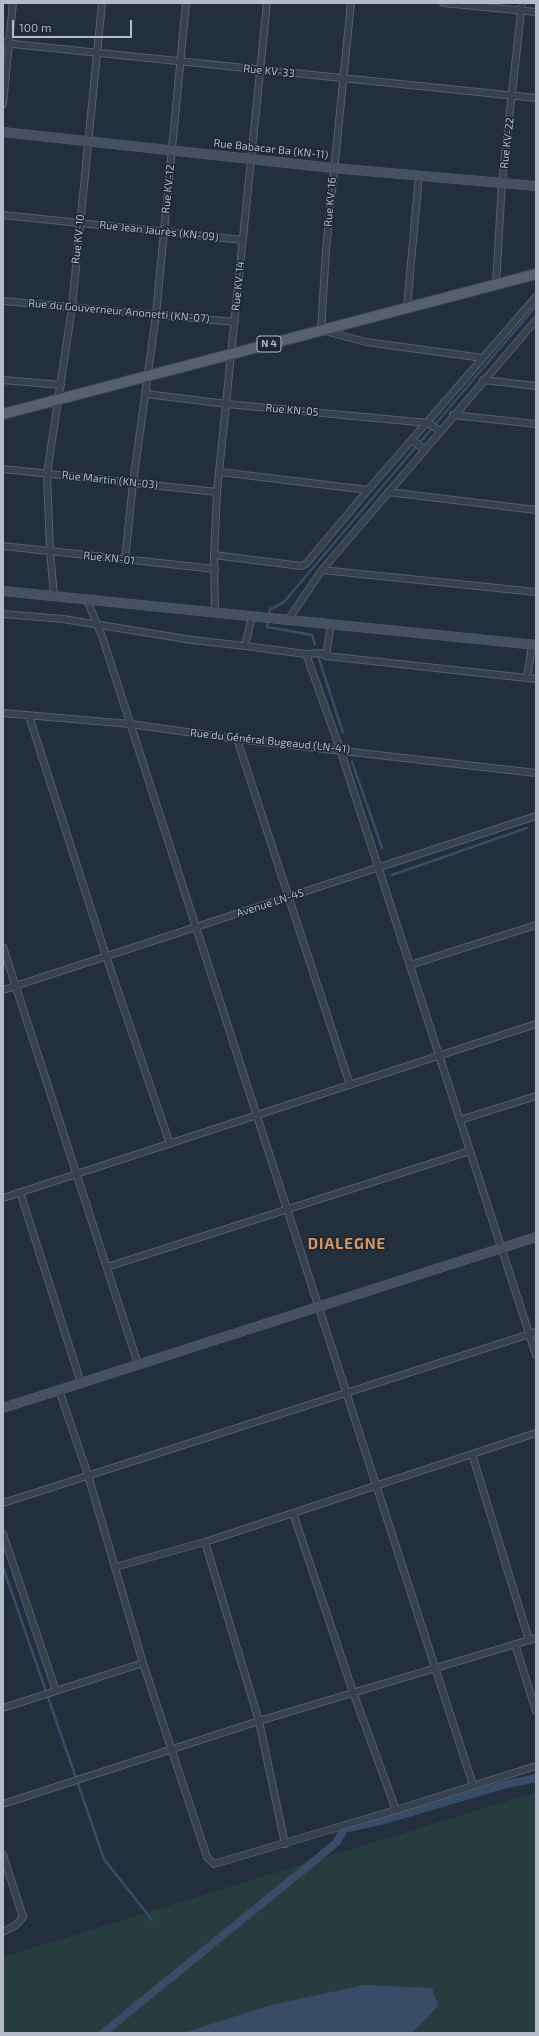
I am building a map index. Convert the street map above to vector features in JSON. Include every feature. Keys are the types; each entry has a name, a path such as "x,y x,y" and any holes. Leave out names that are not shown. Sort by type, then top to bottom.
{"main road":[{"name":"N 4","path":"3,414 147,375 535,275"}],"street":[{"path":"3,104 6,43 13,3"},
{"name":"Rue KV-10","path":"54,596 50,551 47,474 72,307 102,3"},
{"name":"Rue KV-12","path":"125,560 133,483 156,315 186,3"},
{"name":"Rue KV-14","path":"215,613 214,555 218,492 267,3"},
{"name":"Rue KV-16","path":"321,330 333,168 351,3"},
{"path":"443,3 536,12"},
{"name":"Rue KV-22","path":"496,284 502,182 513,96 522,3"},
{"name":"Rue KV-33","path":"6,43 536,98"},
{"name":"Rue Babacar Ba (KN-11)","path":"3,132 88,140 172,151 333,168 536,186"},
{"path":"407,308 419,175"},
{"name":"Rue Jean Jaurès (KN-09)","path":"3,215 243,240"},
{"path":"288,620 322,570 423,449 434,426 483,358 536,297"},
{"name":"Rue du Gouverneur Anonetti (KN-07)","path":"3,301 235,322"},
{"path":"214,555 301,566 306,564 368,490 413,441 453,415 536,320"},
{"path":"321,330 366,342 483,358"},
{"path":"3,380 60,385"},
{"path":"483,380 536,386"},
{"name":"Rue KN-05","path":"146,394 434,426"},
{"path":"453,415 536,424"},
{"path":"413,441 423,449"},
{"name":"Rue Martin (KN-03)","path":"3,469 218,492"},
{"path":"220,472 368,490"},
{"path":"388,492 536,510"},
{"name":"Rue KN-01","path":"3,546 215,569"},
{"path":"322,570 536,592"},
{"path":"3,591 534,645 527,678"},
{"path":"87,600 98,625 473,1785"},
{"path":"3,614 63,619 306,654 321,653 326,656 536,679"},
{"path":"245,646 252,616"},
{"path":"326,656 331,624"},
{"path":"306,654 340,749 536,1355"},
{"name":"Rue du Général Bugeaud (LN-41)","path":"3,713 130,724 237,739 340,749 536,773"},
{"path":"29,716 106,956 170,1144"},
{"path":"237,739 350,1085"},
{"name":"Avenue LN-45","path":"3,990 536,816"},
{"path":"410,965 536,925"},
{"path":"3,947 138,1364"},
{"path":"3,1198 536,1024"},
{"path":"460,1120 536,1096"},
{"path":"107,1267 470,1151"},
{"path":"20,1192 81,1383"},
{"path":"3,1408 536,1237"},
{"path":"3,1503 536,1332"},
{"path":"59,1390 88,1475 143,1663 207,1857 210,1860 216,1864 536,1766"},
{"path":"115,1567 205,1542 536,1433"},
{"path":"472,1454 530,1640"},
{"path":"293,1513 353,1692 396,1810"},
{"path":"3,1534 56,1691"},
{"path":"205,1542 259,1721 285,1844"},
{"path":"3,1804 259,1721 435,1667 536,1638"},
{"path":"515,1644 536,1711"},
{"path":"3,1708 143,1663"},
{"path":"3,1855 23,1916 16,1925 3,1932"}],"green space":[{"path":"536,1792 536,2033 3,2033 3,1957"}],"water":[{"path":"364,1985 432,1988 438,2006 412,2033 183,2033 271,2005"}],"waterway":[{"path":"315,644 312,635 267,627 270,609 283,603 536,306"},
{"path":"318,656 343,733"},
{"path":"352,762 382,848"},
{"path":"392,875 527,828"},
{"path":"3,1567 104,1859 152,1920"},
{"path":"103,2033 337,1842 344,1829 388,1819 507,1784 536,1778"}],"district":[{"name":"DIALEGNE","path":"347,1244"}]}
